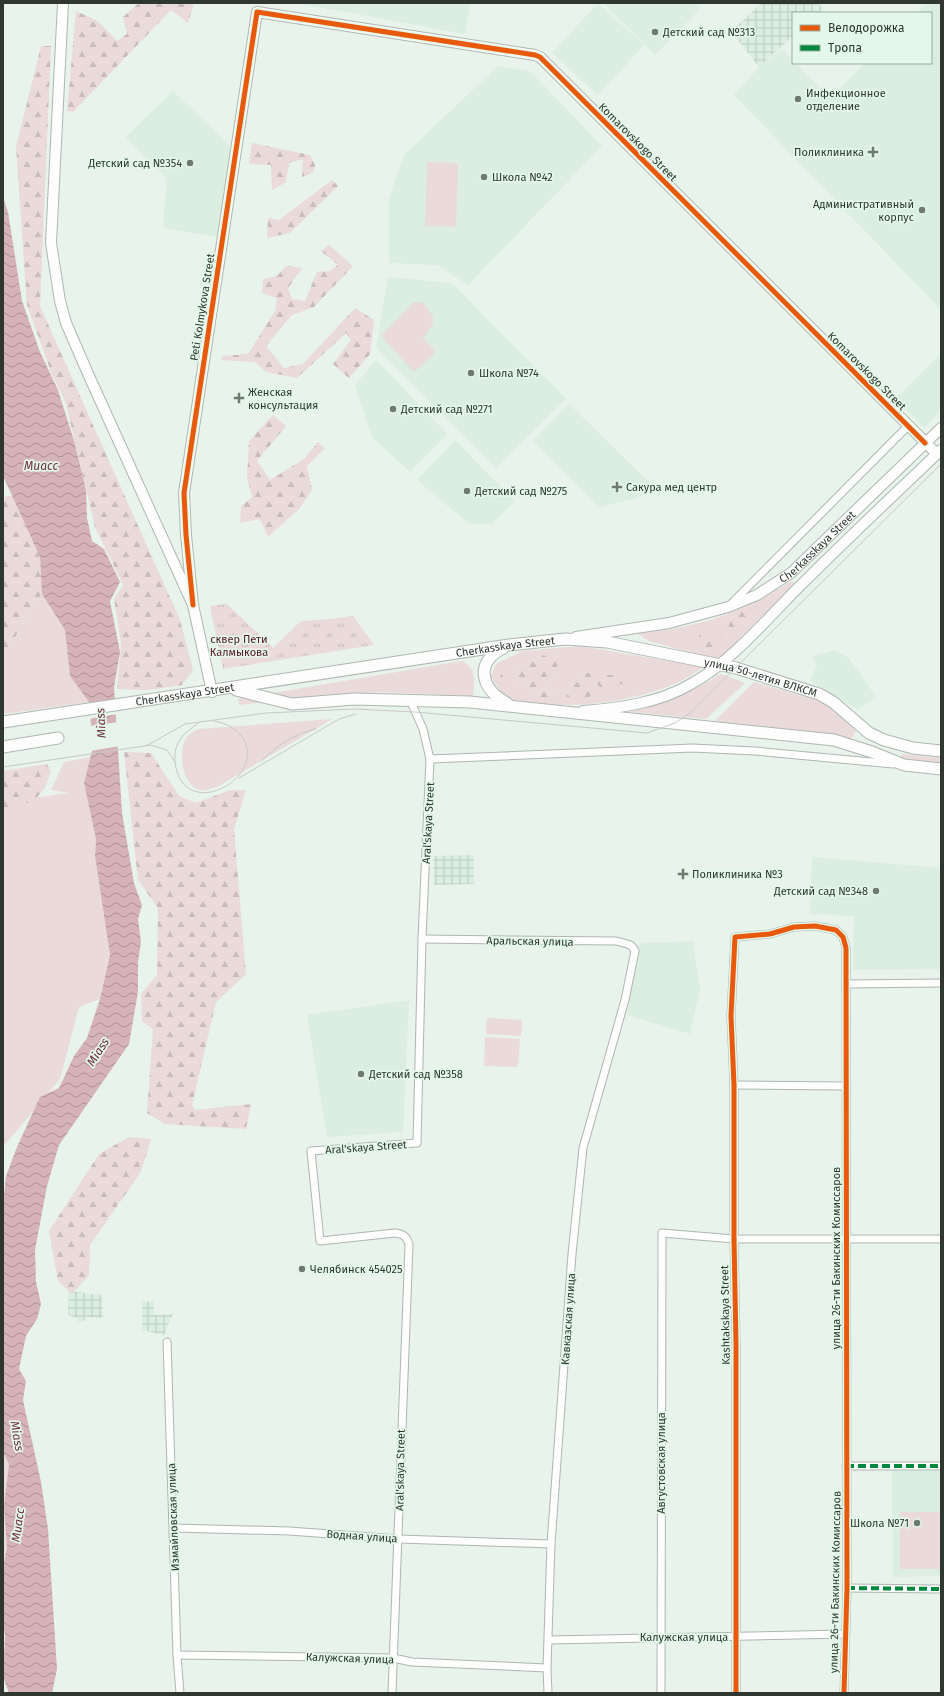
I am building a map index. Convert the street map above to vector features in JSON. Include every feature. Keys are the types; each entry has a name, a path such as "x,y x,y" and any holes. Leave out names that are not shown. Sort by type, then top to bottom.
{"main road":[{"name":"Peti Kolmykova Street","path":"63,3 51,243 60,301 66,323 89,376 193,605"},
{"name":"Peti Kolmykova Street","path":"212,692 193,605 186,535 184,493 257,12"},
{"name":"Komarovskogo Street","path":"257,12 473,45 540,57 925,443 939,452"},
{"name":"Cherkasskaya Street","path":"3,722 212,692 509,645 565,639 669,623 728,607 756,595 791,573 941,428"},
{"name":"Cherkasskaya Street","path":"230,689 292,704 354,699 410,700 509,704 569,712 609,709 662,697 691,684 722,665 803,583 939,452"},
{"name":"улица 50-летия ВЛКСМ","path":"565,639 607,642 722,665 819,694 833,702 869,733 884,740 913,748 941,750"},
{"path":"509,645 491,655 486,662 484,671 489,689 498,698 509,704"},
{"path":"569,712 834,740 872,752 904,765 941,769"},
{"path":"3,747 58,738"}],"street":[{"path":"728,607 908,426"},
{"name":"Aral'skaya Street","path":"392,1693 409,1245 407,1238 402,1234 395,1233 320,1241 311,1151 417,1143 422,939 430,760 423,729 410,700"},
{"path":"430,760 692,748 755,751 904,765"},
{"name":"улица 26-ти Бакинских Комиссаров","path":"735,937 770,934 794,927 815,926 836,930 843,937 846,948 845,1086 847,1240 847,1588 844,1634 844,1693"},
{"name":"Kashtakskaya Street","path":"735,937 731,1016 734,1085 736,1344 736,1693"},
{"name":"Аральская улица","path":"422,939 616,941 628,943 634,948 635,951"},
{"name":"Кавказская улица","path":"548,1693 547,1668 551,1544 572,1254 582,1148 625,1000 635,951"},
{"path":"846,984 941,983"},
{"path":"734,1085 845,1086"},
{"name":"Августовская улица","path":"661,1693 662,1233 734,1240"},
{"path":"734,1240 941,1239"},
{"name":"Измайловская улица","path":"167,1342 177,1655 180,1693"},
{"path":"846,1466 941,1466"},
{"name":"Водная улица","path":"174,1528 289,1531 399,1539 551,1544"},
{"path":"847,1588 941,1589"},
{"name":"Калужская улица","path":"549,1640 844,1634"},
{"name":"Калужская улица","path":"177,1655 393,1658 412,1662 547,1668"}],"shaded area":[{"path":"296,3 470,3 465,34"},
{"path":"598,3 644,45 598,95 552,53"},
{"name":"Детский сад №313","path":"603,3 696,3 701,8 655,55"},
{"path":"762,3 818,3 823,9 820,12 792,12 792,37 759,67 731,31"},
{"path":"927,3 941,3 941,310 734,95 759,67 782,49 792,59 792,64 797,64 830,98 864,64 932,64 932,12 917,12"},
{"name":"Школа №42","path":"498,66 530,71 602,146 468,285 437,265 389,263 389,198 404,155"},
{"name":"Детский сад №354","path":"173,91 231,147 218,237 163,228 167,179 126,137"},
{"name":"Школа №74","path":"388,277 452,283 566,399 496,468 376,347"},
{"path":"941,353 941,411 924,428 895,399"},
{"name":"Детский сад №271","path":"376,360 447,434 410,472 372,437 355,385"},
{"path":"569,404 651,484 638,498 599,507 533,441"},
{"name":"Детский сад №275","path":"455,440 515,501 492,524 469,524 417,480"},
{"path":"834,650 849,658 876,697 858,710 810,681 817,666 813,656"},
{"path":"474,855 474,884 434,885 433,856"},
{"name":"Детский сад №348","path":"812,857 941,868 941,969 853,970 854,916 810,914"},
{"path":"693,941 700,990 690,1034 627,1015 640,943"},
{"name":"Детский сад №358","path":"409,1000 403,1132 327,1137 307,1015"},
{"path":"69,1291 102,1295 103,1318 87,1317 86,1320 78,1322 77,1318 68,1315"},
{"path":"154,1301 154,1315 173,1314 164,1335 142,1330 142,1302"},
{"name":"Школа №71","path":"892,1469 941,1469 941,1576 893,1577"}],"green space":[{"path":"139,3 194,3 188,23 171,10 73,112 67,111 76,11 98,21 117,41 127,34 123,17"},
{"path":"41,46 51,46 40,306 180,620 193,670 182,685 149,690 117,689 121,644 114,599 123,585 95,527 65,400 52,375 27,305 16,147"},
{"path":"252,143 310,155 315,165 313,173 302,177 303,159 289,163 286,182 272,190 271,165 249,164"},
{"path":"427,162 458,163 456,227 425,226"},
{"path":"332,180 338,186 290,233 267,238 268,218 279,220"},
{"path":"329,245 353,266 314,307 292,315 266,346 284,368 303,364 355,308 374,320 370,354 349,378 333,364 351,340 346,333 297,378 266,372 255,362 221,360 223,356 248,354 275,311 277,298 262,293 263,279 277,276 286,266 302,268 288,288 292,299 305,301 317,272 330,271 338,265 321,251"},
{"path":"414,302 422,302 433,316 433,324 423,338 436,352 414,372 381,336"},
{"path":"273,415 286,426 257,461 270,480 304,459 318,442 325,448 307,466 312,490 300,508 268,537 260,519 240,523 241,506 252,497 247,478 249,441"},
{"path":"5,496 12,496 40,557 42,594 31,608 6,654 3,655 3,512"},
{"path":"792,581 794,583 719,661 649,641 635,632 659,631 711,620 752,603"},
{"path":"42,594 65,630 70,676 89,702 3,714 3,655 6,654 31,608"},
{"path":"776,599 765,609 740,619 738,618 737,614"},
{"name":"сквер Пети Калмыкова","path":"227,604 273,648 301,621 353,616 374,645 223,669 210,606"},
{"path":"734,614 739,622 735,627 735,636 729,641 725,641 721,633 729,626 729,616"},
{"path":"712,629 721,643 715,652 705,653 697,646 700,633"},
{"path":"580,646 703,667 686,678 644,695 595,703 571,705 549,704 517,701 511,699 502,692 491,676 496,664 522,651","holes":["543,655 556,675 541,691 564,694 555,698 538,695 519,681 516,676 515,667 517,670","585,673 597,690 582,702 580,696 566,696 570,692 569,686 578,682"]},
{"path":"543,655 558,662 556,675 541,691 554,693 560,686 566,689 564,694 555,698 554,703 545,704 535,701 538,695 519,681 516,676 507,685 502,681 500,675 515,667 517,670"},
{"path":"462,661 471,668 473,672 473,696 380,692 320,695 239,705 238,699"},
{"path":"585,673 592,673 591,682 595,684 598,690 583,702 580,702 580,697 571,701 566,696 570,692 569,686 578,682"},
{"path":"721,674 745,683 706,719 630,712 677,697 699,687"},
{"path":"603,675 622,675 639,682 635,686 620,684 608,693 601,692 597,682"},
{"path":"754,682 820,701 839,713 856,731 851,739 715,721"},
{"path":"332,719 217,787 202,790 195,788 190,783 183,768 182,751 184,743 189,734 199,729"},
{"path":"124,752 151,753 179,796 196,803 230,790 246,790 234,829 246,974 216,1002 192,1105 195,1110 251,1104 246,1129 165,1124 147,1113 153,1029 142,1021 141,994 157,975 158,908 138,880"},
{"path":"902,754 941,758 941,763 901,758"},
{"path":"91,757 84,783 96,839 95,856 110,955 100,999 79,1007 60,1079 3,1147 3,802 69,793 51,790 64,762"},
{"path":"47,764 51,771 45,788 32,803 16,803 3,811 3,771"},
{"path":"487,1018 522,1020 521,1036 486,1034"},
{"path":"485,1037 520,1039 518,1067 484,1066"},
{"path":"129,1137 151,1139 141,1172 90,1245 89,1275 72,1294 58,1281 49,1231 99,1154"},
{"path":"3,1452 9,1464 4,1506 7,1548 3,1568"},
{"path":"900,1512 941,1512 941,1569 900,1569"}],"water":[{"name":"Миасс","path":"3,197 8,212 22,301 40,352 58,390 75,444 86,490 87,518 92,541 104,549 120,582 110,601 120,652 114,687 122,813 134,883 142,905 138,919 141,942 138,962 138,992 129,1044 59,1145 47,1186 35,1250 36,1282 41,1304 37,1319 26,1336 19,1369 26,1381 23,1400 41,1482 48,1529 57,1669 52,1693 9,1693 3,1677 5,1635 3,1624 3,1568 7,1548 4,1506 9,1464 3,1452 3,1206 6,1176 17,1147 40,1097 59,1088 74,1056 87,1038 100,999 110,955 95,856 96,839 84,783 93,747 89,702 70,676 65,630 42,594 40,557 3,476"}],"pier":[{"path":"117,699 118,714 88,719 87,703"},
{"path":"119,722 120,746 90,751 89,726"}],"tram line":[{"path":"146,746 185,724 266,713 355,709 415,712 647,733 675,723 690,713 941,464"},
{"path":"239,778 339,719 356,714"},
{"path":"199,723 181,738 176,749 175,762 181,780 192,790 205,793 220,789 233,781 243,769 247,755 244,740 241,736 227,725 214,721"},
{"path":"262,761 267,755 286,741 316,729"},
{"path":"3,767 151,745 167,750 175,762"}],"marked path":[{"path":"846,1466 941,1466"},
{"path":"847,1588 941,1589"}],"cycle path":[{"path":"193,605 186,535 184,493 257,12 540,57 925,443"},
{"path":"736,1693 736,1344 734,1085 731,1016 735,937 770,934 794,927 815,926 836,930 843,937 846,948 847,1588 844,1693"}],"place":[{"name":"Детский сад №313","path":"655,32"},
{"name":"Инфекционное отделение","path":"798,99"},
{"name":"Поликлиника","path":"873,152"},
{"name":"Детский сад №354","path":"190,163"},
{"name":"Школа №42","path":"484,177"},
{"name":"Административный корпус","path":"922,210"},
{"name":"Школа №74","path":"471,373"},
{"name":"Женская консультация","path":"239,398"},
{"name":"Детский сад №271","path":"393,409"},
{"name":"Сакура мед центр","path":"617,487"},
{"name":"Детский сад №275","path":"467,491"},
{"name":"Поликлиника №3","path":"683,874"},
{"name":"Детский сад №348","path":"876,891"},
{"name":"Детский сад №358","path":"361,1074"},
{"name":"Челябинск 454025","path":"302,1269"},
{"name":"Школа №71","path":"917,1523"}],"water label":[{"name":"Miass","path":"101,723"},
{"name":"Miass","path":"98,1052"},
{"name":"Miass","path":"17,1436"}]}
